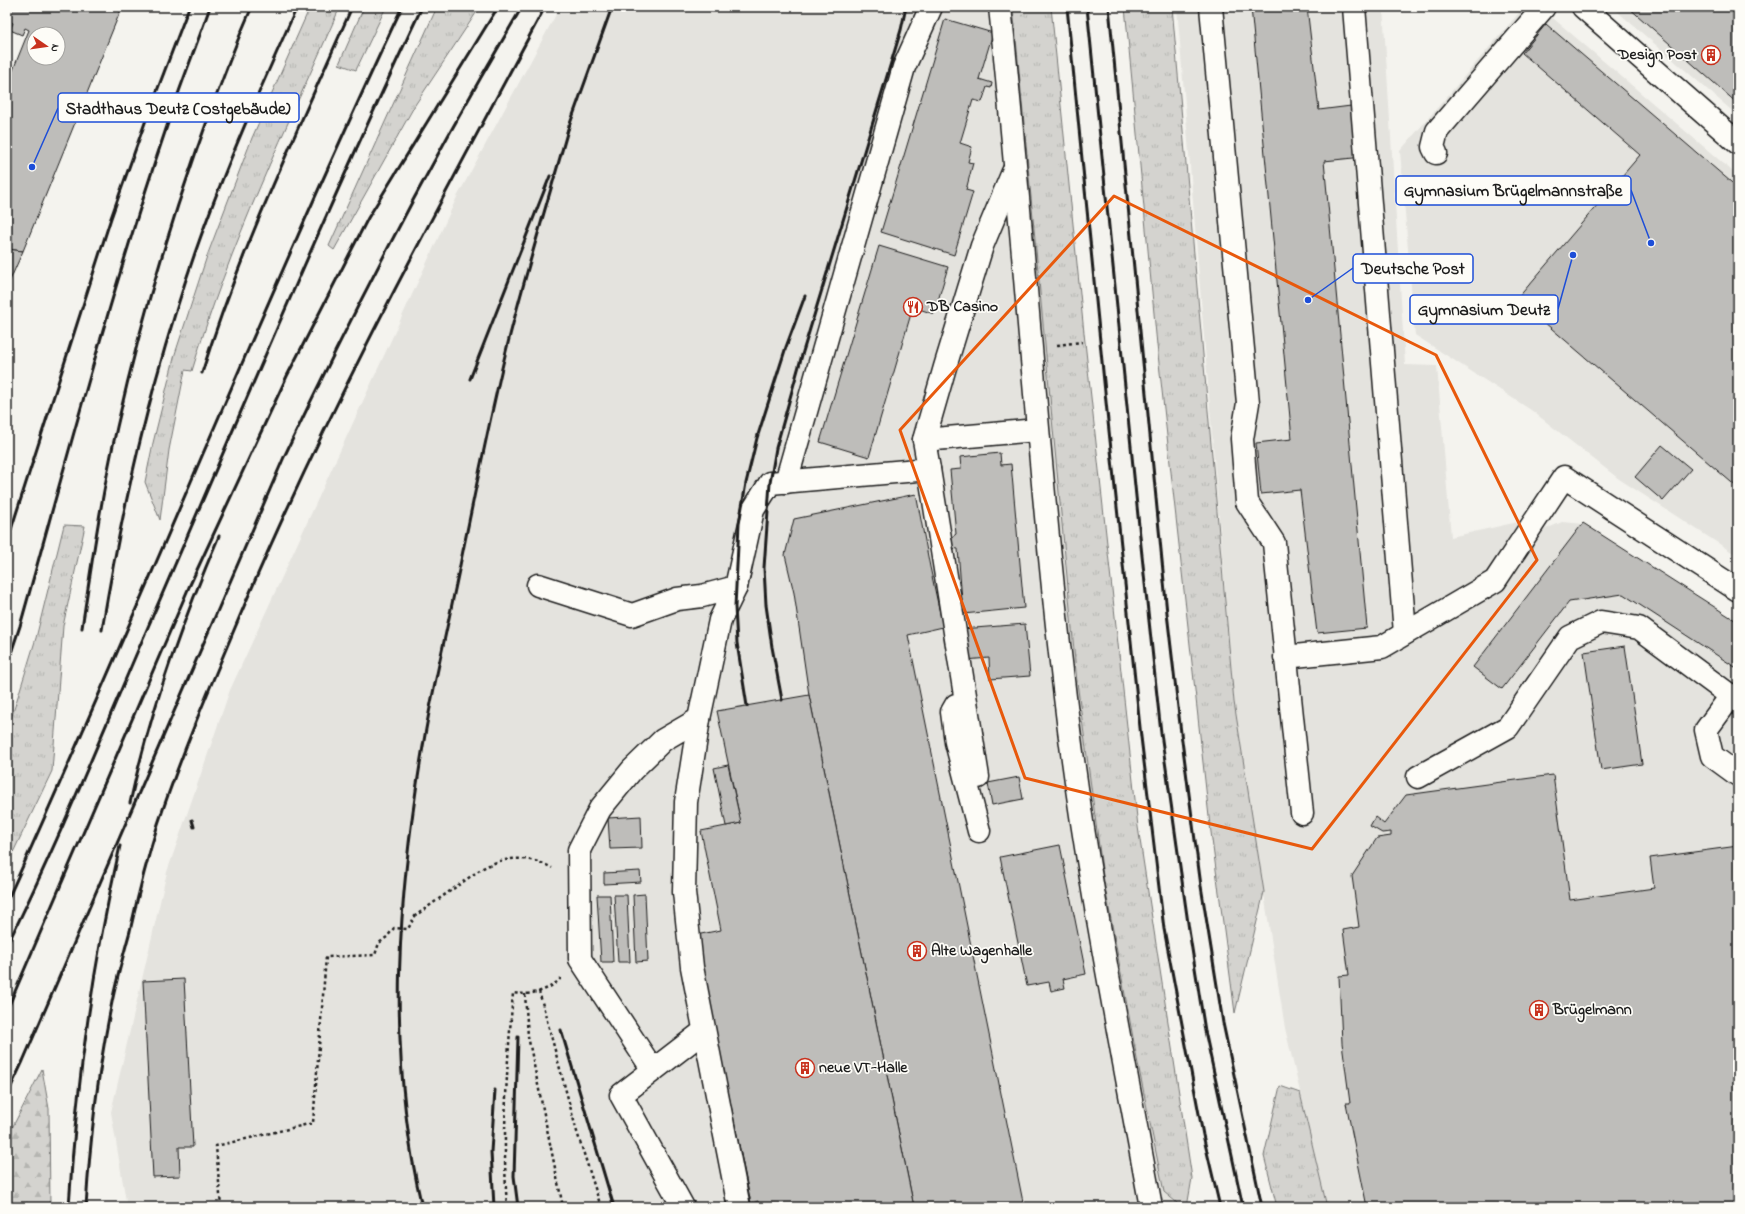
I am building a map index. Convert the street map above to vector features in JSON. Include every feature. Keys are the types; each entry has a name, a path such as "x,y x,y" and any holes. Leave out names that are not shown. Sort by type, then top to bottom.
{"street":[{"path":"786,482 904,67 931,7"},
{"path":"1000,7 1008,84 1037,430 1065,699 1091,879 1151,1207"},
{"path":"1211,7 1248,403 1242,439 1247,502 1274,543 1302,813"},
{"path":"1354,7 1405,633"},
{"path":"1436,153 1433,147 1437,131 1544,7"},
{"path":"1583,7 1738,143"},
{"path":"978,778 924,440 982,246 1015,169"},
{"path":"924,440 1037,430"},
{"path":"738,1207 692,967 684,892 686,802 700,719 720,620 736,586 753,510 770,483 929,469"},
{"path":"1285,657 1382,647 1494,581 1564,477 1738,590"},
{"path":"538,585 632,615 678,599 702,596 736,586"},
{"path":"1418,777 1508,727 1570,637 1600,622 1639,628 1734,696 1706,730 1712,756 1738,775"},
{"path":"966,703 956,705 952,712 956,742 979,831"},
{"path":"653,1070 580,958 580,850 600,809 632,770 663,740 700,719"},
{"path":"683,1207 621,1095 704,1031"}],"path":[{"path":"1055,345 1082,342"},
{"path":"222,1207 216,1146 313,1123 326,957 375,955 379,943 387,937 394,928 408,929 415,916 492,863 505,859 528,859 545,864 564,874 580,850"},
{"path":"507,1207 504,1174 505,1087 513,994 525,994 539,991 557,982 580,958"},
{"path":"539,991 577,1132 602,1207"},
{"path":"525,994 528,1036 563,1207"}],"highlighted area":[{"path":"1114,196 1436,355 1537,560 1312,849 1025,778 900,430"}],"shaded area":[{"path":"560,7 1027,7 1099,879 1174,1207 127,1207 111,1112 167,872 230,690 457,197"},
{"path":"1177,7 1383,7 1405,365 1437,366 1451,537 1527,520 1541,531 1562,522 1585,524 1738,623 1738,1207 1327,1207 1285,1028 1234,702"},
{"path":"1524,7 1540,7 1738,176 1738,556 1619,479 1531,410 1415,335 1400,151"},
{"name":"Design Post","path":"1612,7 1738,7 1738,116"}],"green space":[{"path":"310,7 340,7 241,232 223,278 192,371 185,370 169,450 160,520 145,482 175,354 207,256 252,138"},
{"path":"364,7 386,7 356,70 339,64"},
{"path":"437,7 480,7 415,105 334,250 329,246"},
{"path":"1013,7 1051,7 1084,333 1138,827 1192,1178 1187,1207 1178,1207 1176,1202 1164,1192 1137,1059 1103,876 1077,682"},
{"path":"1125,7 1172,7 1234,702 1264,892 1235,1013 1209,817 1157,345"},
{"path":"64,525 85,526 63,626 52,771 7,865 7,732 36,638"},
{"path":"42,1069 49,1109 50,1207 7,1207 7,1138"},
{"path":"1280,1086 1300,1093 1327,1207 1277,1207 1264,1156"}],"building":[{"path":"7,7 122,7 23,251 7,249 7,85 26,38 26,66 66,66 66,26 26,26 22,35 10,30 13,23 8,21 7,24"},
{"path":"1251,7 1307,7 1319,110 1359,105 1363,157 1324,161 1367,628 1317,633 1300,490 1261,494 1256,443 1292,439"},
{"name":"Design Post","path":"1628,7 1738,7 1738,104"},
{"path":"945,19 993,33 979,79 992,83 991,88 987,87 982,102 973,100 960,143 972,147 968,162 973,163 966,190 973,192 954,255 881,232"},
{"path":"1546,24 1738,188 1738,488 1517,299 1640,155 1522,53"},
{"path":"879,246 948,267 934,314 913,307 869,457 820,442"},
{"path":"7,249 23,251 7,287"},
{"path":"1662,445 1691,469 1663,501 1635,477"},
{"path":"1000,453 1001,465 1011,464 1024,608 963,614 958,549 952,548 950,539 956,534 950,470 961,469 960,457"},
{"name":"Alte Wagenhalle","path":"916,494 943,627 908,635 1024,1207 914,1207 809,695 794,593 785,555 794,519"},
{"path":"1583,523 1738,622 1738,669 1623,594 1569,602 1502,689 1473,667"},
{"path":"1025,624 1030,676 990,679 989,658 965,660 962,629"},
{"path":"1625,646 1642,764 1601,770 1584,652"},
{"name":"neue VT-Halle","path":"809,695 914,1207 759,1207 758,1201 751,1203 696,935 721,930 701,831 741,823 717,711"},
{"path":"728,765 741,823 726,826 714,768"},
{"name":"Brügelmann","path":"1553,775 1570,900 1654,888 1650,858 1738,846 1738,1207 1367,1207 1346,1103 1350,1103 1342,1043 1339,976 1349,975 1343,930 1359,927 1352,876 1377,838 1391,836 1391,832 1382,833 1370,826 1375,817 1384,824 1406,795"},
{"path":"1019,777 1023,799 992,805 988,783"},
{"path":"641,816 642,848 610,849 608,818"},
{"path":"1060,845 1086,974 1063,979 1065,988 1051,991 1049,982 1027,986 1000,857"},
{"path":"640,871 641,882 604,884 604,873"},
{"path":"645,894 648,961 636,962 633,895"},
{"path":"597,895 610,895 613,962 601,962"},
{"path":"614,895 627,895 630,962 618,962"},
{"path":"184,979 193,1147 179,1147 180,1176 153,1177 143,981"}],"railway":[{"path":"7,542 111,218 147,117 189,7"},
{"path":"7,665 20,626 90,375 127,250 172,111 210,7"},
{"path":"82,628 107,477 125,392 143,322 163,252 197,149 216,96 252,7"},
{"path":"102,630 110,582 141,438 180,297 207,219 231,158 297,7"},
{"path":"202,373 234,280 272,188 352,7"},
{"path":"7,901 57,790 301,230 402,7"},
{"path":"7,945 63,824 352,159 422,7"},
{"path":"7,1010 189,587 287,376 368,218 498,7"},
{"path":"7,1095 284,457 368,285 458,117 522,7"},
{"path":"86,1207 95,1106 106,1032 139,891 166,799 234,630 268,550 305,471 382,315 545,7"},
{"path":"567,132 612,7"},
{"path":"782,700 766,605 764,568 770,483 776,448 802,355 901,30 906,7"},
{"path":"1067,7 1141,737 1164,929 1203,1135 1220,1207"},
{"path":"1087,7 1161,733 1205,1031 1243,1207"},
{"path":"1109,7 1167,613 1181,733 1201,886 1223,1023 1262,1207"},
{"path":"422,1207 410,1148 403,1088 400,1028 400,968 403,908 408,848 416,788 432,695 501,371 523,286 569,126"},
{"path":"470,379 550,176"},
{"path":"747,706 737,643 735,607 739,524 746,483 757,438 786,347 805,296"},
{"path":"130,803 157,701 192,601 219,536"},
{"path":"192,820 194,827"},
{"path":"69,1207 76,1116 87,1026 110,891 120,846"},
{"path":"561,1030 614,1207"},
{"path":"518,1037 514,1176 518,1207"},
{"path":"494,1207 491,1152 495,1090"}],"place":[{"name":"Design Post","path":"1711,55"},
{"name":"Stadthaus Deutz (Ostgebäude)","path":"32,167"},
{"name":"Gymnasium Brügelmannstraße","path":"1651,243"},
{"name":"Gymnasium Deutz","path":"1573,255"},
{"name":"Deutsche Post","path":"1308,300"},
{"name":"DB Casino","path":"913,307"},
{"name":"Alte Wagenhalle","path":"917,951"},
{"name":"Brügelmann","path":"1539,1010"},
{"name":"neue VT-Halle","path":"805,1068"}]}
